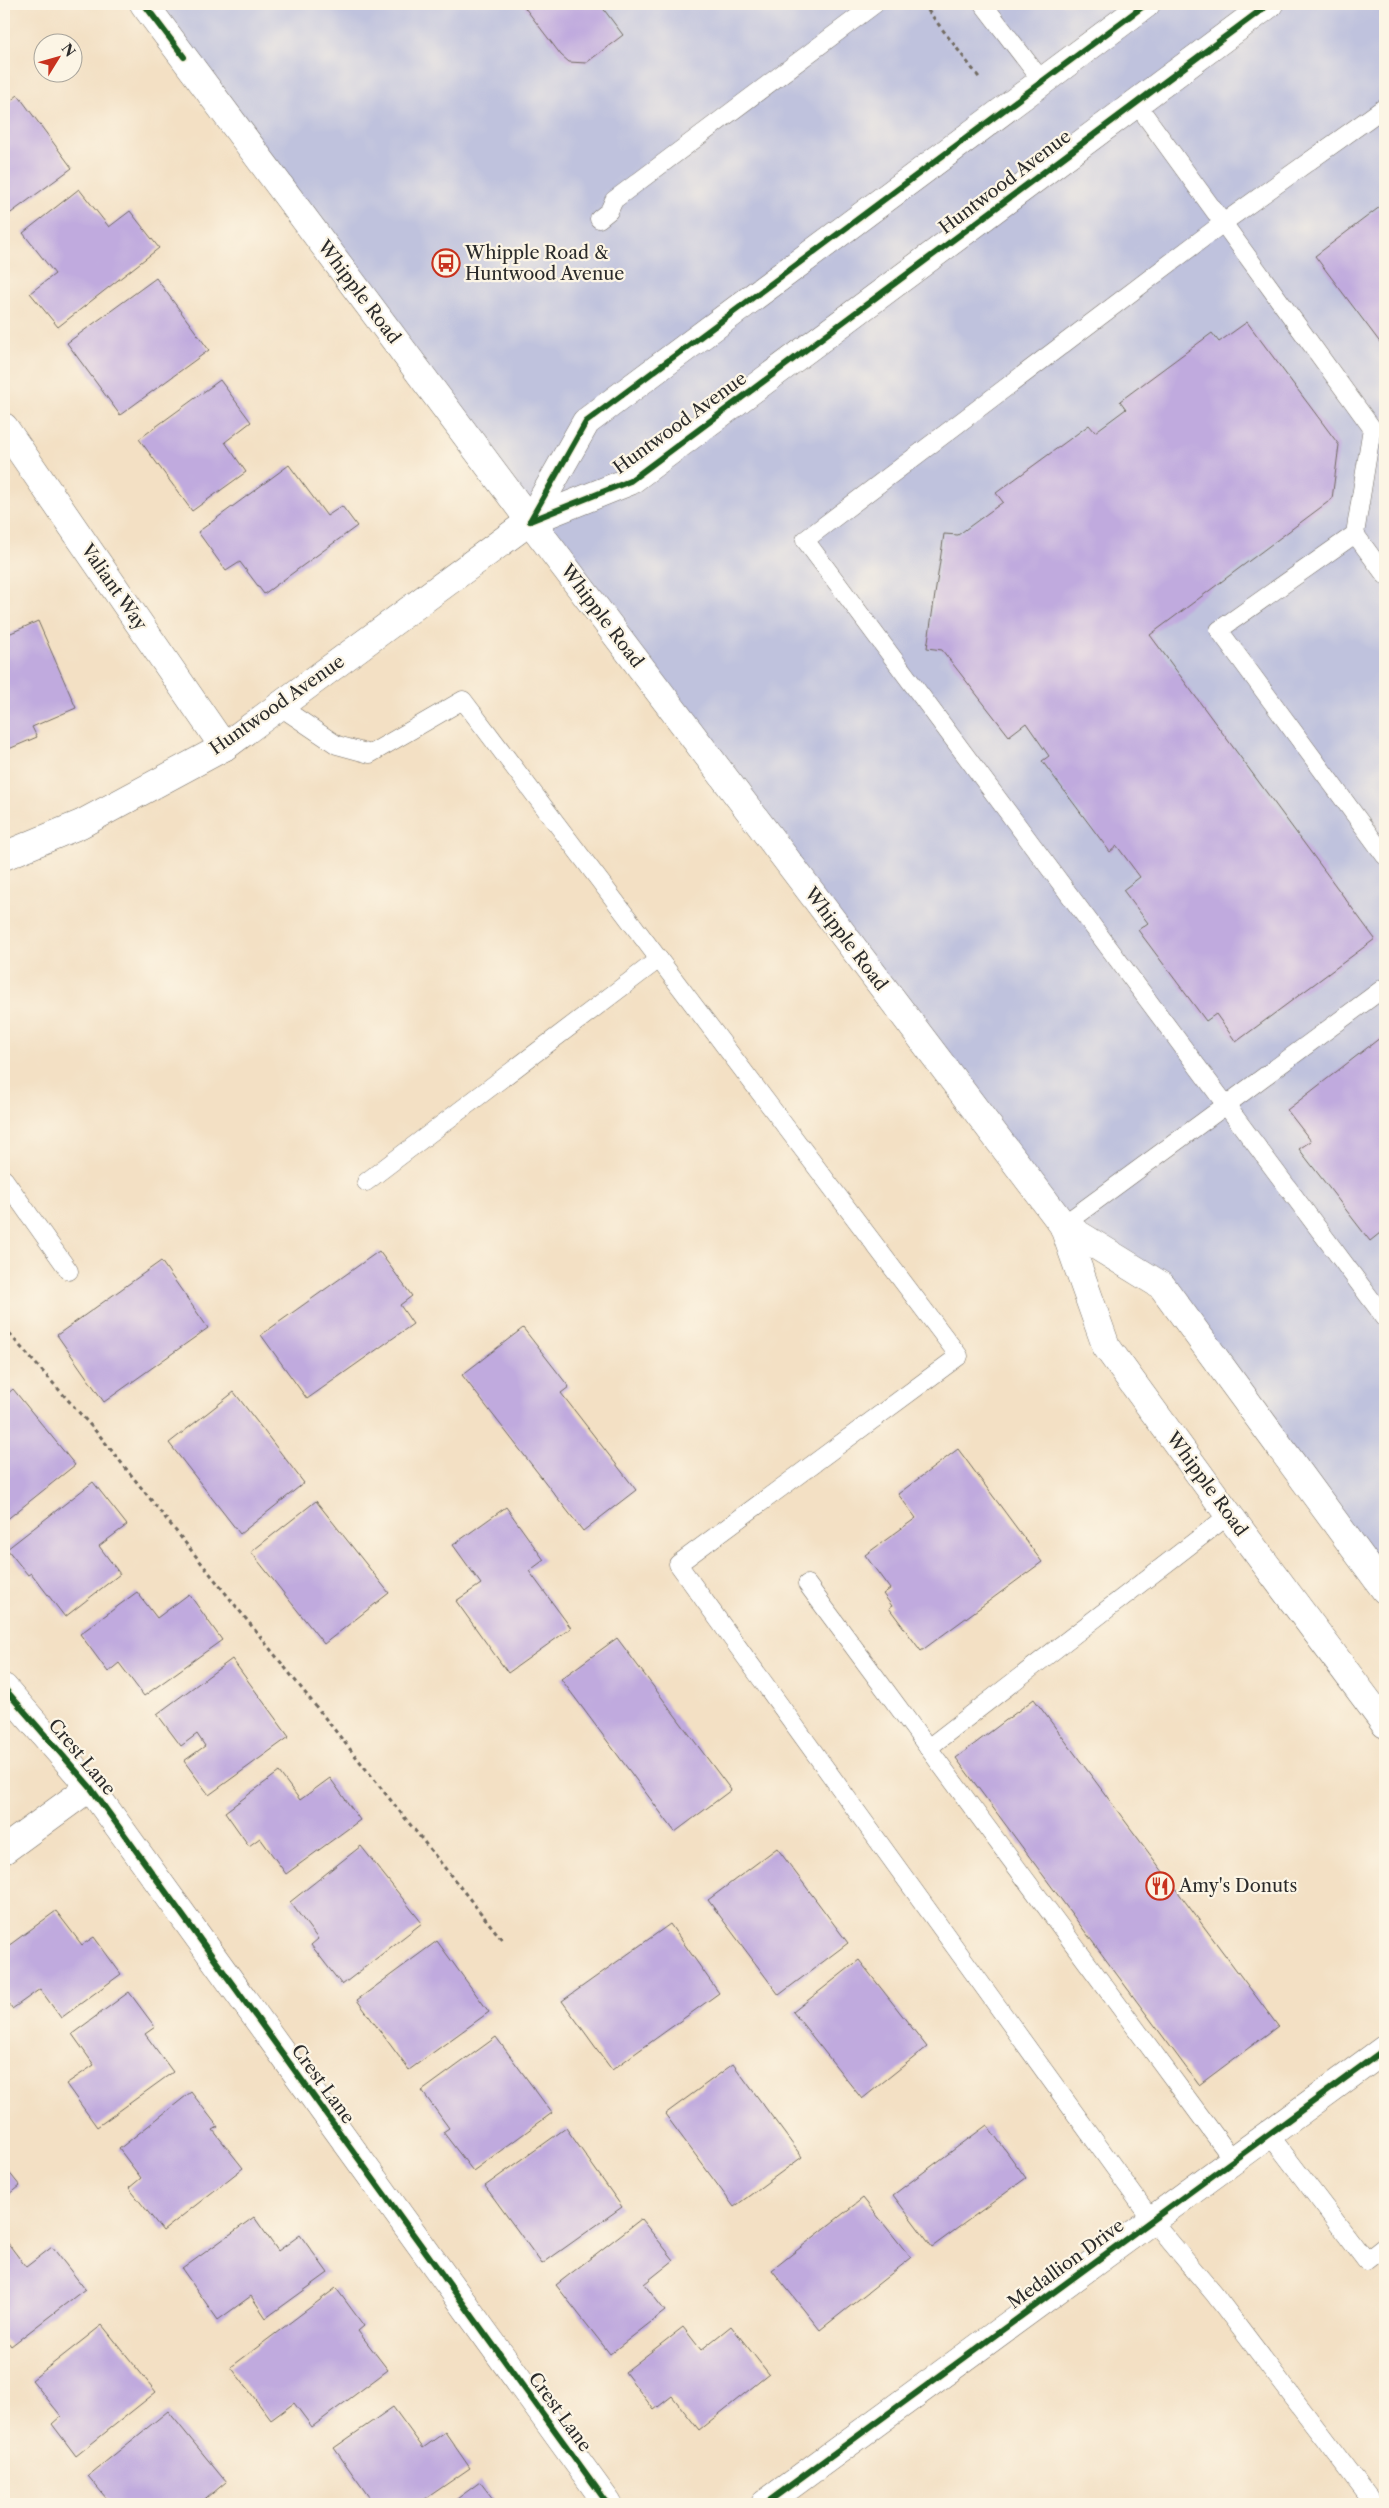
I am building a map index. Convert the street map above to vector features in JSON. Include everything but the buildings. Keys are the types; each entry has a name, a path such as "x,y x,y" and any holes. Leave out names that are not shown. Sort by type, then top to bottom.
{"street":[{"name":"Whipple Road","path":"144,4 530,521 1064,1225 1106,1346 1385,1724"},
{"name":"Huntwood Avenue","path":"530,521 586,422 1146,4"},
{"name":"Huntwood Avenue","path":"4,856 81,824 224,747 530,521 630,481 1269,4"},
{"name":"Valiant Way","path":"4,427 224,747"},
{"name":"Whipple Road","path":"1064,1225 1162,1286 1385,1590"},
{"name":"Crest Lane","path":"4,1688 90,1787 608,2504"},
{"path":"4,1850 90,1787"},
{"name":"Medallion Drive","path":"765,2504 1385,2049"}],"lane":[{"path":"599,219 609,211 614,200 875,4"},
{"path":"983,4 1042,81"},
{"path":"1136,103 1372,428 1355,534 1385,575"},
{"path":"1385,107 1224,223 805,540 1385,1318"},
{"path":"1355,534 1219,630 1385,856"},
{"path":"279,706 337,745 370,754 463,700 959,1356 678,1564 1152,2220 1215,2296 1374,2504"},
{"path":"366,1182 659,959"},
{"path":"1064,1225 1385,987"},
{"path":"4,1179 69,1271"},
{"path":"928,1748 1229,1515"},
{"path":"807,1584 1233,2160"},
{"path":"1269,2134 1366,2261 1385,2246"}],"path":[{"path":"923,4 981,80"},
{"path":"4,1328 100,1436 504,1942"}],"shaded area":[{"path":"144,4 1385,4 1385,1590 1162,1286 1063,1225"}],"cycle path":[{"path":"144,4 184,57"},
{"path":"530,521 586,422 1146,4"},
{"path":"530,521 630,481 1269,4"},
{"path":"4,1688 90,1787 608,2504"},
{"path":"765,2504 1385,2049"}],"place":[{"name":"Whipple Road & Huntwood Avenue","path":"446,263"},
{"name":"Amy's Donuts","path":"1160,1886"}]}
